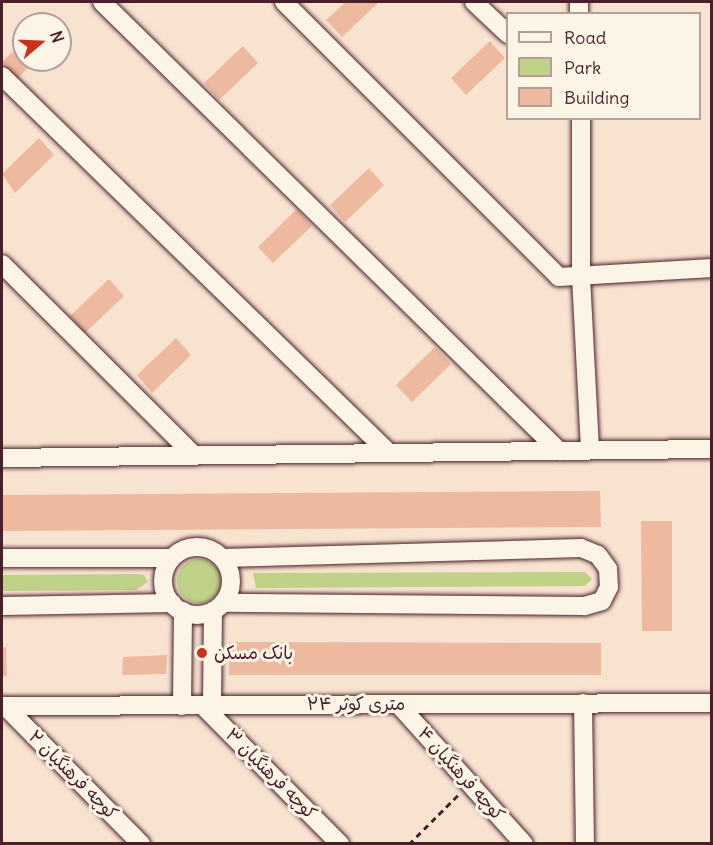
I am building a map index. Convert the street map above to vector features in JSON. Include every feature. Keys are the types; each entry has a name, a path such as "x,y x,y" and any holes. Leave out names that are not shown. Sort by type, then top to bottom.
{"street":[{"path":"102,2 559,451"},
{"path":"284,2 559,277 711,268"},
{"path":"474,2 506,33"},
{"path":"2,76 389,453"},
{"path":"581,120 581,277 590,450"},
{"path":"2,264 195,456"},
{"path":"2,458 711,449"},
{"path":"2,558 172,558 197,547 223,558 582,548 598,555 608,569 609,587 602,601 584,606 218,607 197,614 177,607 2,606"},
{"path":"172,558 164,576 177,607 182,706"},
{"path":"207,705 218,607 231,576 223,558"},
{"path":"583,703 585,843"},
{"name":"۲۴ متری کوثر","path":"3,706 711,703"},
{"name":"کوچه فرهنگیان ۴","path":"398,704 524,843"},
{"name":"کوچه فرهنگیان ۳","path":"207,705 340,843"},
{"name":"کوچه فرهنگیان ۲","path":"3,706 141,843"}],"path":[{"path":"409,843 470,783"}],"green space":[{"path":"199,559 214,566 221,581 214,596 199,603 184,596 177,581 184,566"},
{"path":"585,572 592,579 585,586 256,588 253,573"},
{"path":"2,575 144,575 148,582 136,590 2,591"}],"building":[{"path":"346,2 379,2 342,37 326,20"},
{"path":"490,41 505,58 466,95 451,78"},
{"path":"243,46 258,63 219,100 204,83"},
{"path":"12,52 12,72 24,72 15,81 2,62"},
{"path":"39,138 54,155 15,193 2,174"},
{"path":"369,168 384,185 345,222 330,205"},
{"path":"297,209 312,226 273,263 258,247"},
{"path":"109,279 124,296 85,333 70,316"},
{"path":"176,338 191,355 152,393 137,375"},
{"path":"435,347 451,364 412,402 396,385"},
{"path":"600,491 601,527 2,531 2,495"},
{"path":"641,521 672,521 672,631 642,631"},
{"path":"229,642 601,643 601,675 229,675"},
{"name":"بانک مسکن","path":"197,645 207,645 207,660 197,660"},
{"path":"6,647 7,676 2,676 2,648"},
{"path":"167,655 166,674 122,675 123,657"}],"place":[{"name":"بانک مسکن","path":"202,653"}]}
